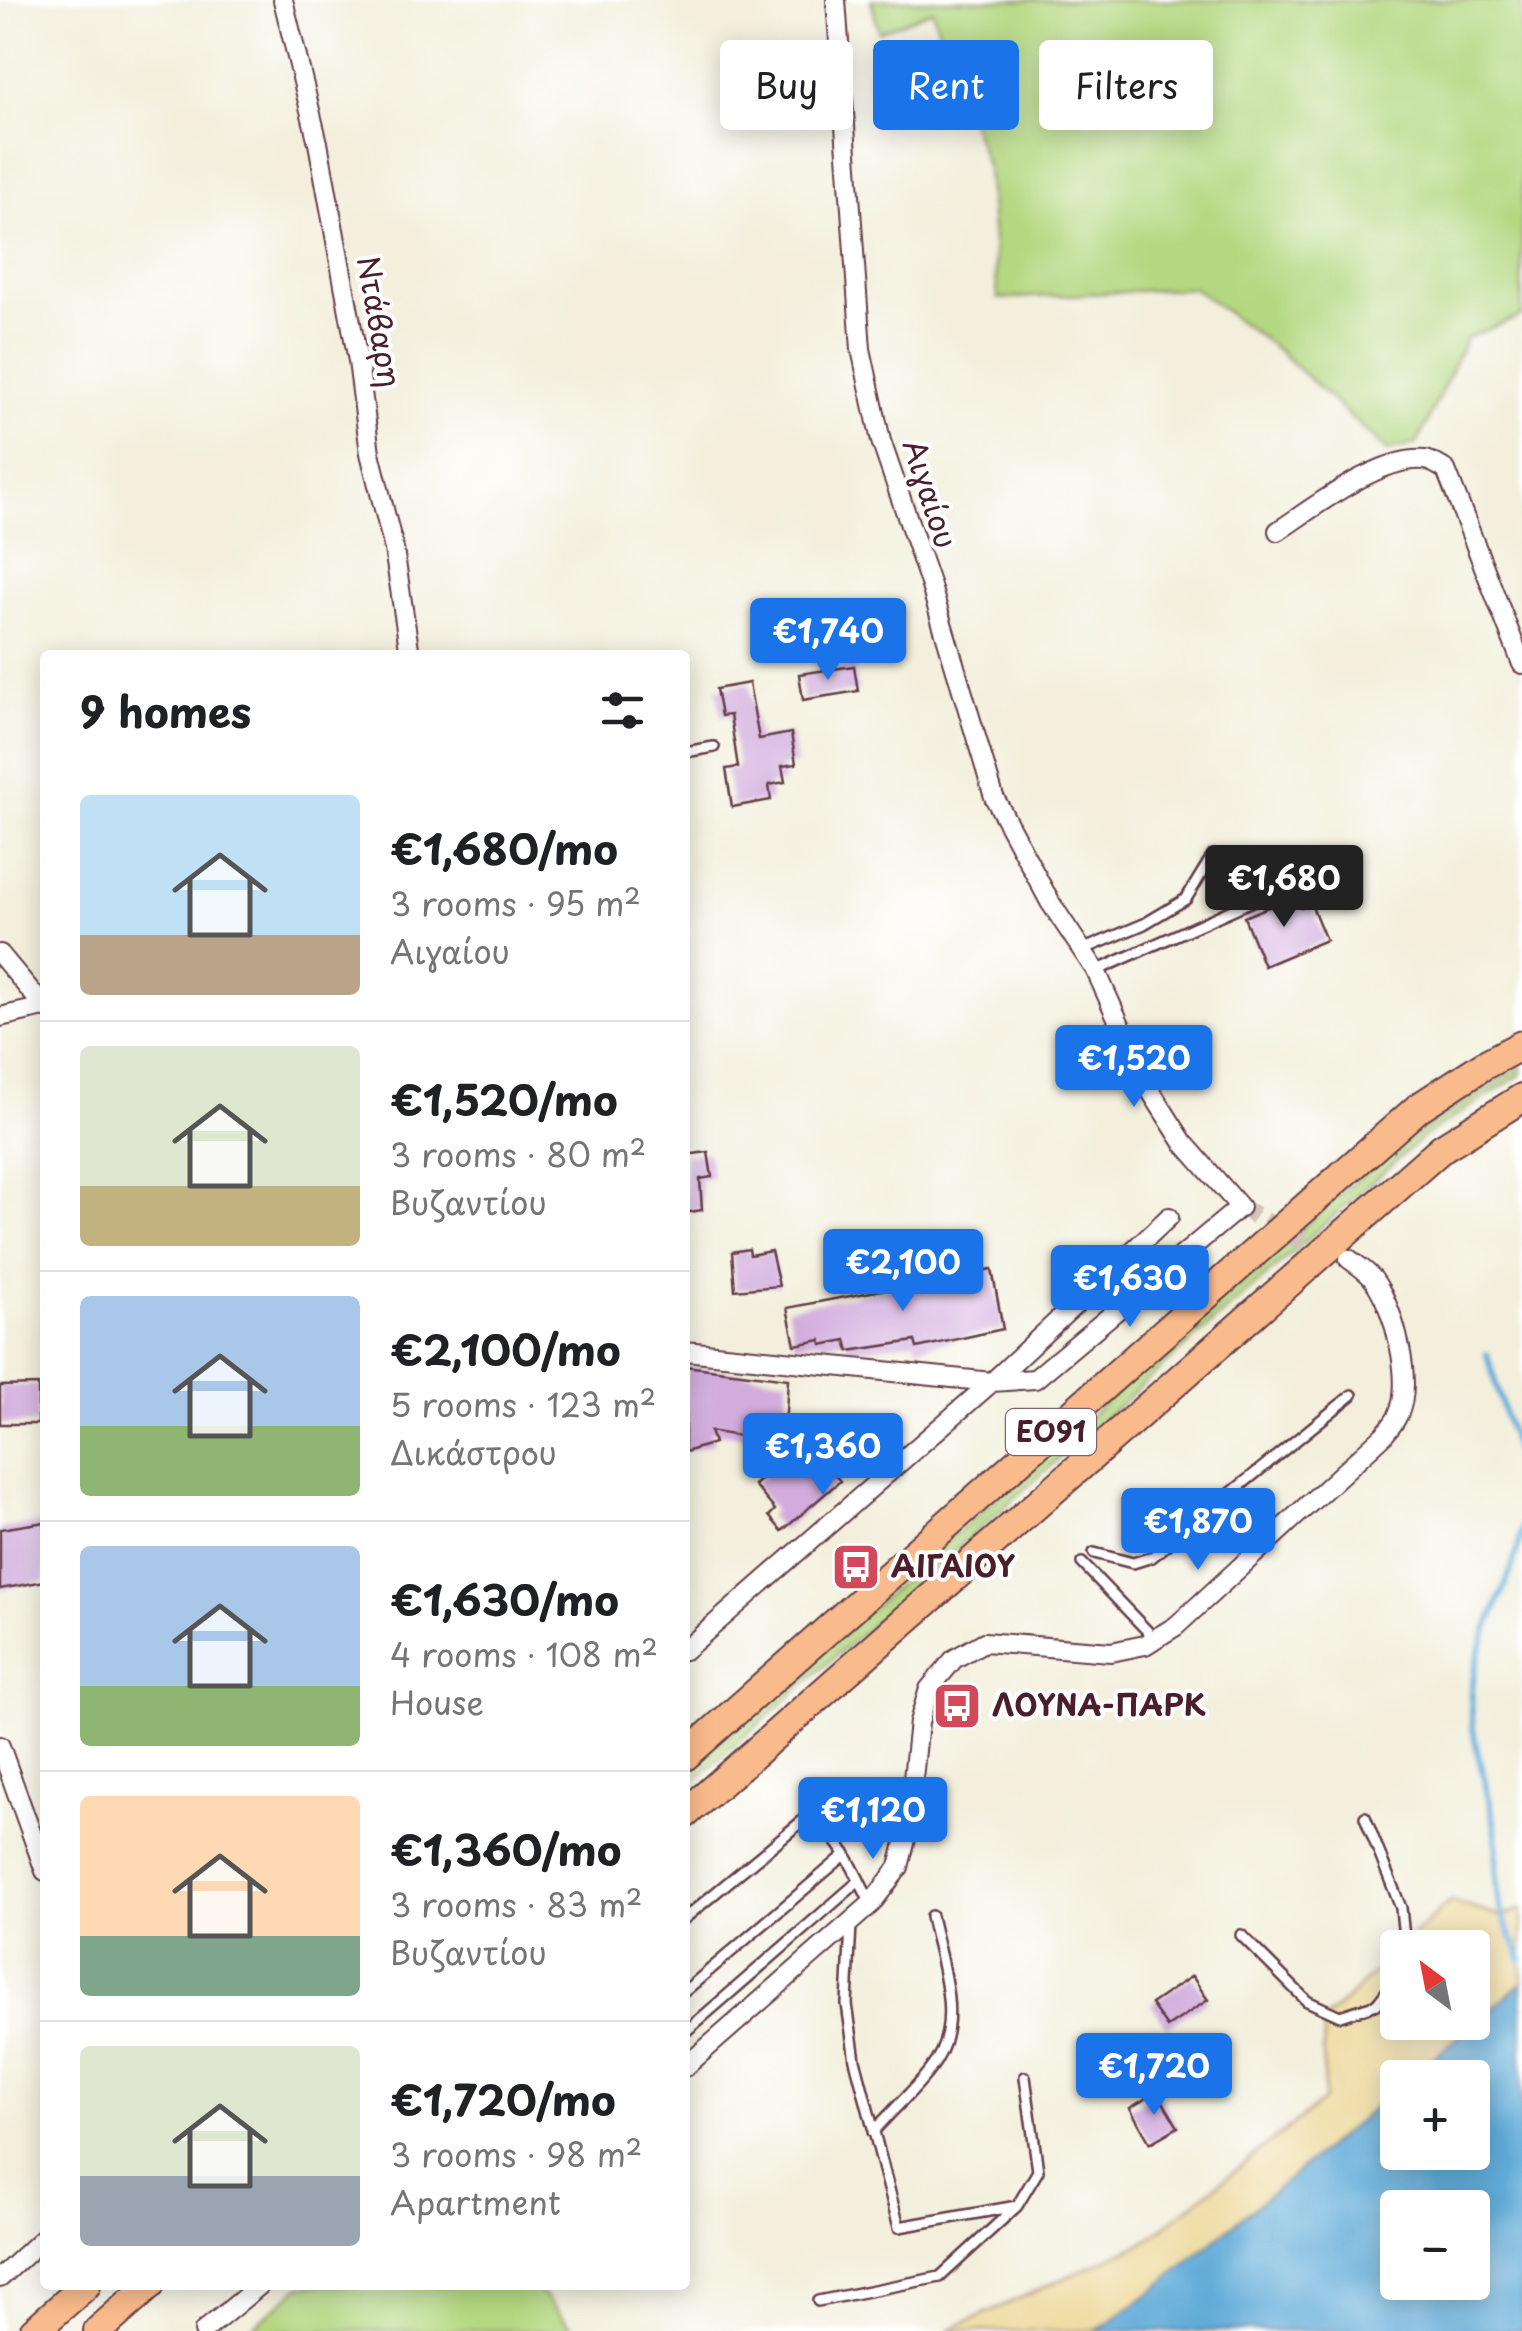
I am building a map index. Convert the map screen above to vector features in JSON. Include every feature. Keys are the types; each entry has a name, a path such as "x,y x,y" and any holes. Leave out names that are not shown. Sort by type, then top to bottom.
{"main road":[{"name":"ΕΟ91","path":"690,1752 1418,1108 1522,1045"},
{"name":"ΕΟ91","path":"690,1810 1442,1148 1522,1098"},
{"path":"34,2331 80,2290"},
{"path":"98,2331 144,2290"}],"street":[{"name":"Ντάβαρη","path":"283,0 318,143 358,360 370,453 394,548 409,650"},
{"name":"Αιγαίου","path":"836,0 862,349 882,440 994,796 1050,902 1096,971 1148,1087 1183,1142 1240,1207 1035,1379 992,1382"},
{"path":"1278,531 1328,498 1385,468 1406,461 1428,460 1446,470 1522,664"},
{"path":"0,954 40,1002"},
{"path":"0,1017 40,1009"},
{"path":"690,1646 992,1382 1169,1217"},
{"path":"690,2059 871,1904 900,1867 907,1835 918,1722 929,1689 954,1660 984,1642 1111,1652 1146,1645 1176,1626 1370,1448 1399,1414 1405,1386 1394,1327 1371,1276 1349,1258"},
{"path":"690,1351 992,1382"},
{"path":"0,1746 40,1857"},
{"path":"0,2278 40,2241"},
{"path":"204,2331 254,2290"}],"lane":[{"path":"690,751 714,747"},
{"path":"1082,950 1144,924 1186,899 1213,855"},
{"path":"1096,971 1312,874"},
{"path":"1094,1553 1133,1563 1152,1556 1352,1394"},
{"path":"1082,1563 1155,1639"},
{"path":"690,1914 807,1817 825,1826 846,1854 871,1904"},
{"path":"1365,1817 1401,1908 1403,1930"},
{"path":"690,1988 846,1854"},
{"path":"690,2028 859,1881"},
{"path":"873,2132 936,2061 944,2040 950,2004 931,1916"},
{"path":"852,1921 847,2004 854,2060 900,2227 1017,2206"},
{"path":"1241,1935 1307,2001 1340,2016 1380,1999"},
{"path":"818,2301 940,2277 1017,2206 1038,2171 1024,2078"}],"green space":[{"path":"871,0 1522,0 1522,316 1466,338 1417,444 1387,451 1279,351 1194,288 998,299 987,168 974,130 1019,130 1019,40 942,40 932,10 879,32"},
{"path":"1522,1066 1522,1074 1423,1137 690,1785 690,1769 1362,1175 1420,1131"},
{"path":"296,2290 538,2290 575,2331 248,2331"}],"sand":[{"path":"1450,1901 1501,1917 1522,1909 1522,1983 1490,2010 1490,1930 1419,1930"},
{"path":"1380,1967 1380,2040 1455,2040 1431,2060 1380,2060 1380,2103 1152,2292 1096,2331 947,2331 1145,2242 1324,2100 1323,2021"}],"water":[{"path":"1522,1983 1522,2331 1096,2331 1152,2292 1380,2103 1380,2170 1490,2170 1490,2060 1431,2060 1455,2040 1490,2040 1490,2010"}],"building":[{"path":"854,666 858,691 803,700 799,674"},
{"path":"749,683 759,739 791,733 796,764 782,766 785,782 769,785 771,800 732,807 726,769 738,767 730,715 721,716 716,689"},
{"path":"1296,896 1301,908 1311,904 1326,940 1264,966 1244,917"},
{"path":"708,1152 712,1177 700,1179 702,1210 690,1212 690,1154"},
{"path":"749,1249 750,1255 771,1251 779,1286 735,1290 732,1252"},
{"path":"992,1269 1003,1329 917,1348 915,1341 849,1351 846,1340 795,1345 787,1308"},
{"path":"690,1367 788,1379 784,1444 710,1431 714,1443 690,1450"},
{"path":"38,1385 38,1424 0,1424 0,1386"},
{"path":"809,1444 840,1481 782,1531 769,1516 775,1510 754,1485"},
{"path":"40,1523 40,1582 0,1589 0,1529"},
{"path":"1192,1976 1208,2000 1167,2027 1151,2004"},
{"path":"1157,2092 1178,2127 1150,2143 1130,2108"}],"waterway":[{"path":"1487,1354 1522,1474"},
{"path":"1522,1525 1514,1562 1480,1651 1472,1692 1474,1733 1496,1834 1499,1903 1522,1960"}],"tunnel":[{"path":"1240,1207 1333,1253"}],"place":[{"name":"ΑΙΓΑΙΟΥ","path":"856,1567"},
{"name":"ΛΟΥΝΑ-ΠΑΡΚ","path":"957,1706"}]}
